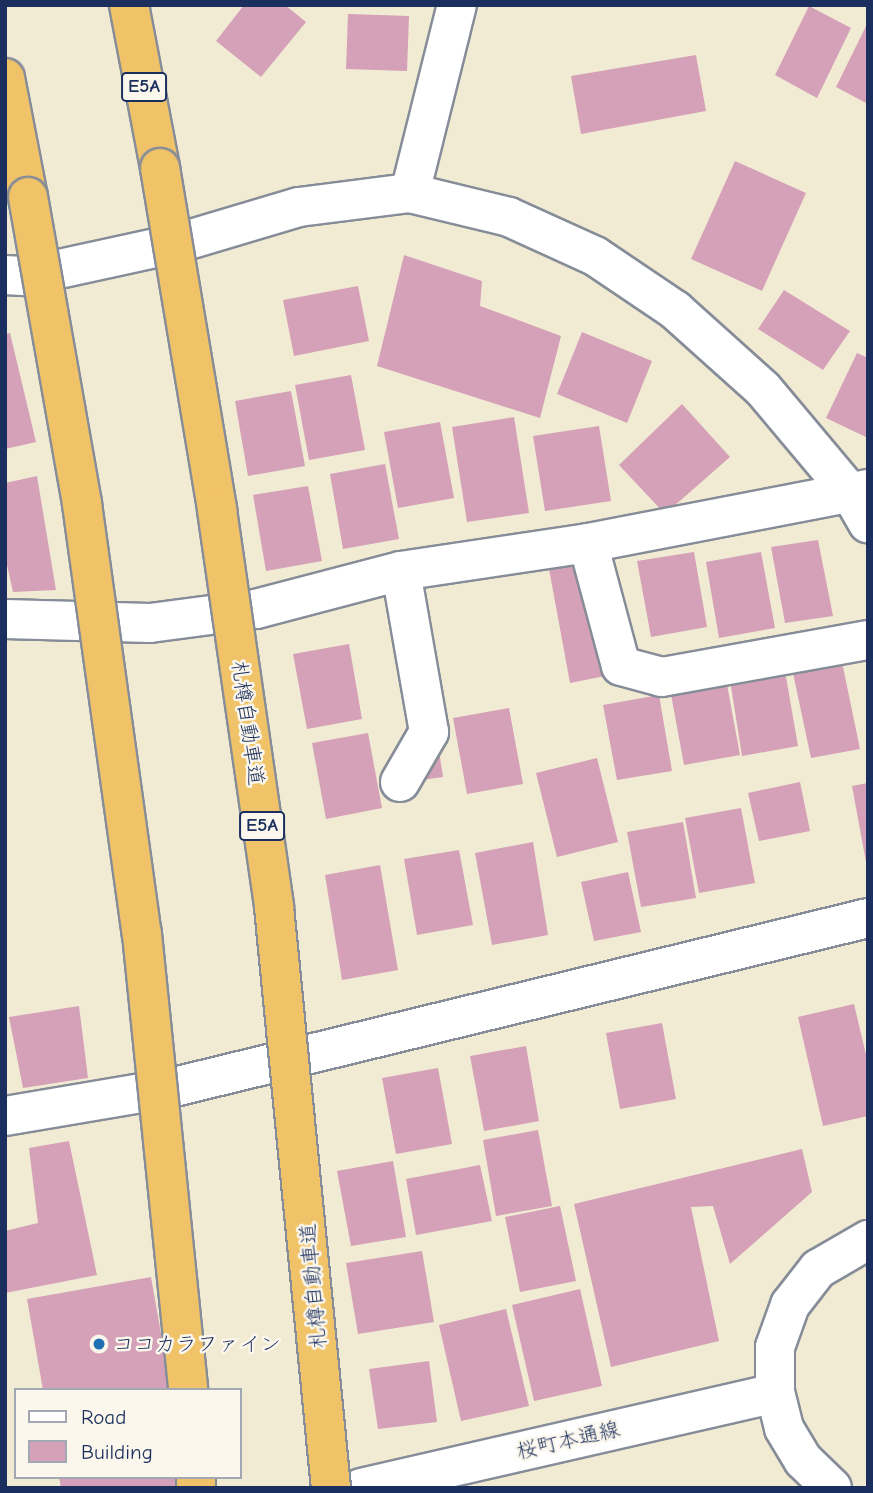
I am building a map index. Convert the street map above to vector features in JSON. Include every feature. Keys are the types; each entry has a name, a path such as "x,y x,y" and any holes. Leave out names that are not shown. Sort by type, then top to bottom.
{"highway":[{"name":"札樽自動車道","path":"129,5 160,169 217,510 274,907 331,1488"},
{"path":"5,78 82,504 142,934 188,1388"}],"street":[{"path":"410,193 457,5"},
{"path":"5,275 27,276 178,243 299,207 410,193 509,217 595,256 676,310 763,388 862,502"},
{"path":"5,619 150,623 256,609 401,571 862,502"},
{"path":"588,543 621,666 662,677 868,640"},
{"path":"400,782 429,732 401,571"},
{"path":"5,1116 170,1088 868,918"},
{"path":"832,1488 803,1460 784,1428 775,1392 775,1347 790,1305 818,1269 868,1240"},
{"name":"桜町本通線","path":"361,1488 775,1392"}],"building":[{"path":"244,5 285,5 306,22 261,77 216,41"},
{"path":"809,6 851,28 817,98 775,75"},
{"path":"348,14 409,16 407,71 346,69"},
{"path":"868,22 868,104 836,87"},
{"path":"696,55 706,111 581,134 571,76"},
{"path":"735,161 806,193 762,291 691,259"},
{"path":"404,255 482,281 480,306 561,336 540,418 377,366"},
{"path":"358,286 369,341 294,356 283,300"},
{"path":"784,290 850,331 823,370 758,329"},
{"path":"582,332 652,361 627,423 557,394"},
{"path":"10,333 36,442 5,449 5,334"},
{"path":"857,353 868,358 868,438 826,418"},
{"path":"351,375 365,450 309,460 295,385"},
{"path":"291,391 305,466 248,476 235,401"},
{"path":"682,404 730,457 665,514 619,465"},
{"path":"514,417 529,513 467,522 452,427"},
{"path":"440,422 454,498 398,508 384,432"},
{"path":"599,426 611,501 545,511 533,436"},
{"path":"385,464 399,539 343,549 330,474"},
{"path":"37,476 56,590 13,592 5,556 5,483"},
{"path":"308,486 322,561 266,571 253,495"},
{"path":"818,540 833,616 785,623 771,547"},
{"path":"694,552 707,627 651,637 637,561"},
{"path":"761,552 775,628 719,638 706,562"},
{"path":"589,561 610,675 570,683 549,569"},
{"path":"349,644 362,719 307,729 293,654"},
{"path":"842,662 860,749 811,758 793,673"},
{"path":"785,671 798,746 742,756 730,680"},
{"path":"726,679 740,755 684,765 670,689"},
{"path":"659,695 672,771 617,780 603,705"},
{"path":"509,708 523,784 467,794 453,718"},
{"path":"435,725 443,777 422,780"},
{"path":"368,733 382,808 326,819 312,743"},
{"path":"597,758 618,842 557,857 536,773"},
{"path":"800,782 810,831 759,841 748,793"},
{"path":"868,783 868,861 866,862 852,786"},
{"path":"741,808 755,883 699,893 685,818"},
{"path":"683,822 696,898 641,907 627,832"},
{"path":"533,842 548,935 492,945 475,853"},
{"path":"459,850 473,925 417,935 404,859"},
{"path":"380,865 398,970 342,980 325,875"},
{"path":"628,872 641,932 594,941 581,882"},
{"path":"854,1004 868,1063 868,1116 823,1126 798,1017"},
{"path":"79,1006 88,1078 23,1088 9,1017"},
{"path":"662,1023 676,1099 620,1109 606,1033"},
{"path":"526,1046 539,1121 484,1131 470,1056"},
{"path":"438,1068 452,1144 396,1154 382,1078"},
{"path":"538,1130 552,1206 496,1216 483,1140"},
{"path":"69,1141 97,1275 5,1293 5,1231 38,1223 29,1148"},
{"path":"802,1149 812,1192 730,1264 713,1206 691,1207 719,1341 611,1367 574,1204"},
{"path":"393,1161 406,1237 351,1246 337,1171"},
{"path":"480,1165 492,1221 416,1235 406,1179"},
{"path":"560,1206 576,1281 520,1292 505,1217"},
{"path":"422,1251 434,1322 358,1334 346,1263"},
{"name":"ココカラファイン","path":"151,1277 171,1388 43,1388 27,1299"},
{"path":"580,1289 602,1386 534,1401 512,1305"},
{"path":"506,1309 529,1406 461,1421 439,1325"},
{"path":"429,1361 437,1422 378,1429 369,1369"},
{"path":"59,1479 185,1479 180,1488 61,1488"}],"place":[{"name":"ココカラファイン","path":"99,1344"}]}
